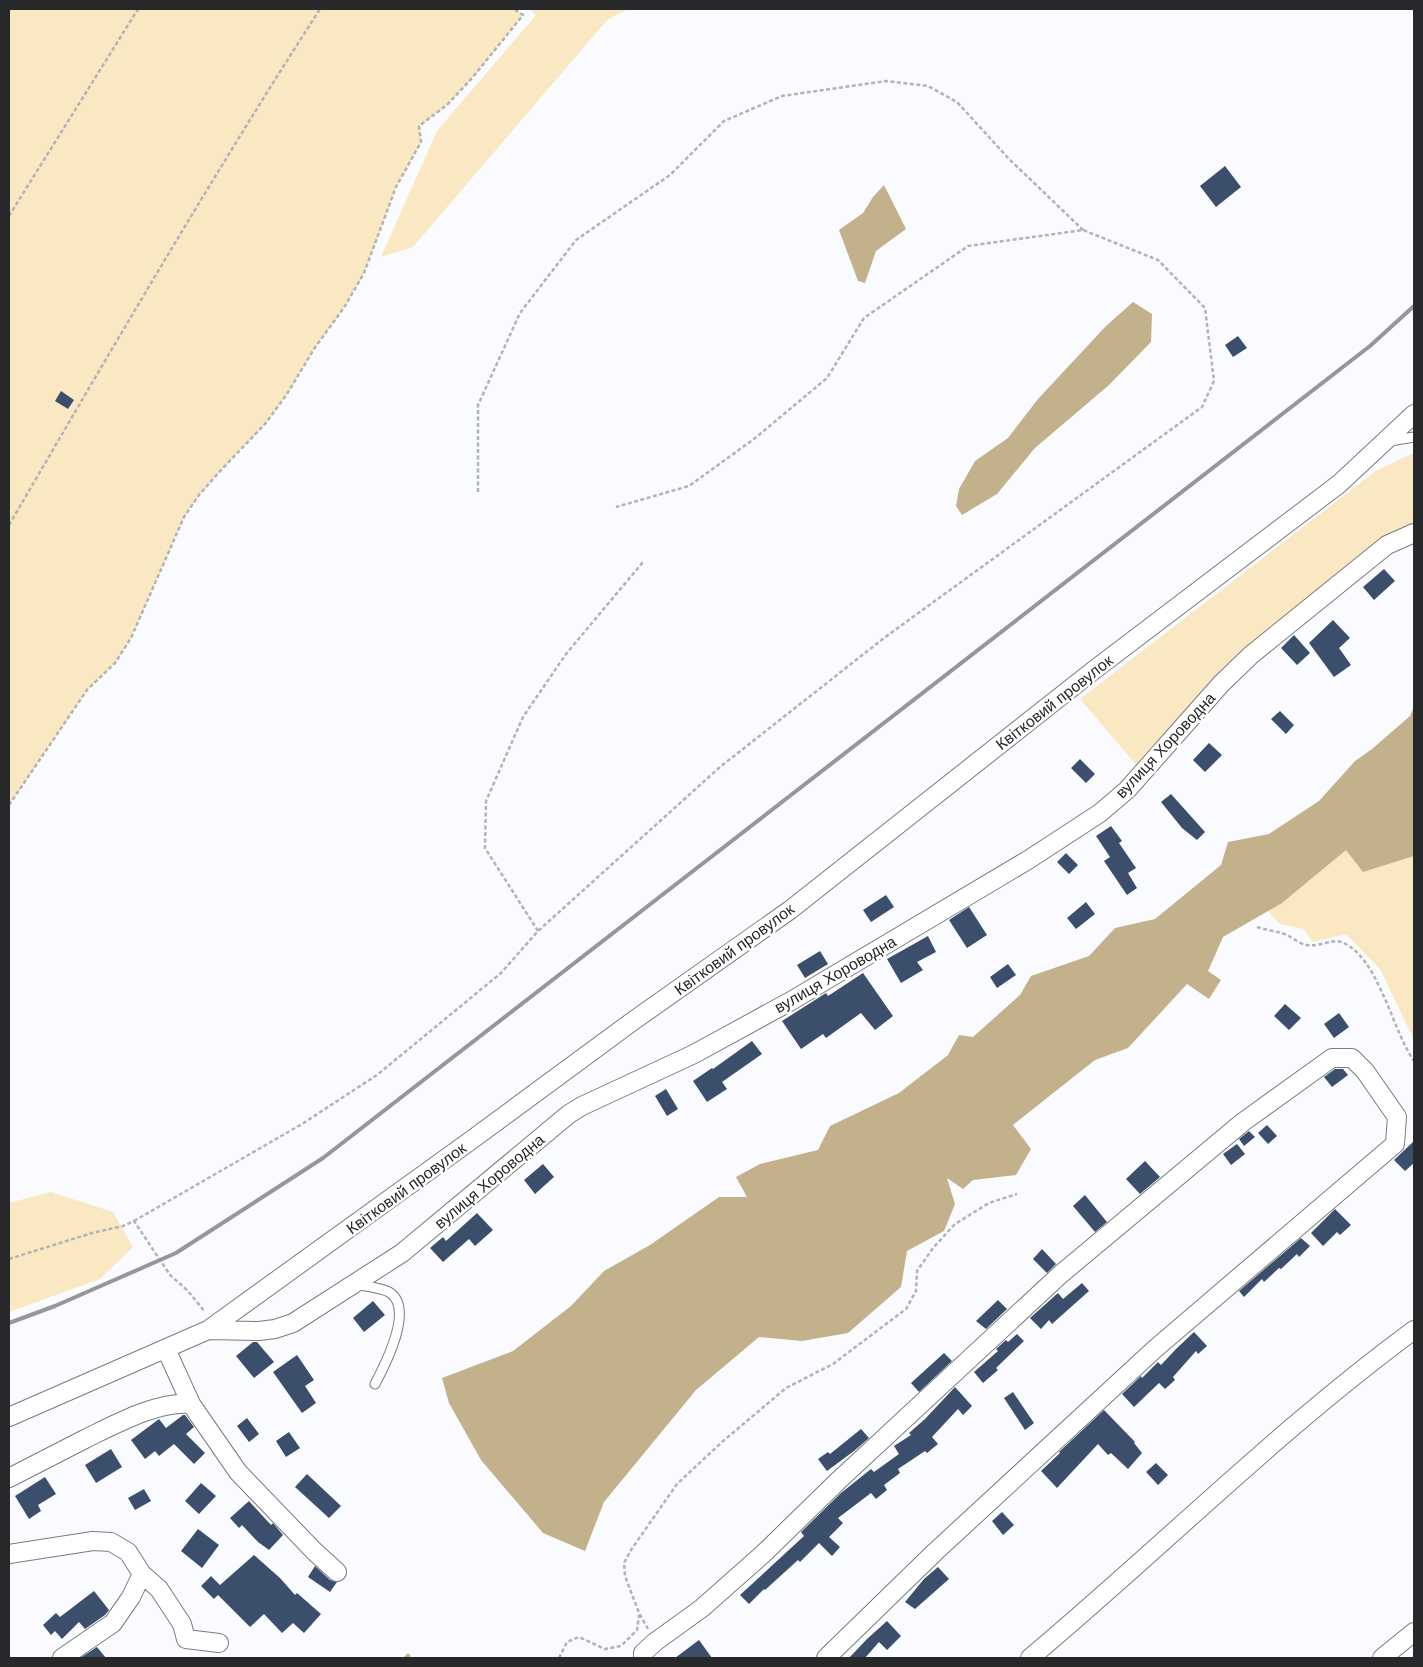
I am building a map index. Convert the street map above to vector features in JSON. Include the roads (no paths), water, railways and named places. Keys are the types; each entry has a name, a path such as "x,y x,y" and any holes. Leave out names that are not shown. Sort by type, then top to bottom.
{"street":[{"name":"Квітковий провулок","path":"9,1417 212,1327 478,1136 633,1021 790,910 1094,670 1339,484 1414,414"},
{"name":"вулиця Хороводна","path":"212,1327 260,1331 275,1329 293,1323 402,1253 582,1106 694,1054 791,1000 1028,860 1100,813 1128,790 1221,684 1251,656 1388,545 1414,533"},
{"path":"642,1658 643,1653 702,1608 763,1554 839,1480 1076,1262 1243,1122 1332,1058 1352,1058 1365,1071 1397,1117 1395,1144 1156,1348 935,1552 826,1658"},
{"path":"1030,1658 1274,1443 1414,1330"},
{"path":"166,1349 191,1404 238,1472 336,1572"},
{"path":"9,1478 115,1425 160,1407 191,1404"},
{"path":"9,1554 93,1541 111,1542 128,1552 142,1574 159,1589 182,1624 186,1639 219,1643"},
{"path":"62,1658 113,1623 131,1597 142,1574"},
{"path":"1382,1658 1414,1632"}],"lane":[{"path":"1385,441 1414,437"},
{"path":"355,1284 389,1292 397,1301 400,1316 390,1356 375,1384"}],"railway":[{"path":"9,1323 55,1306 176,1253 323,1158 1370,346 1414,306"}]}
